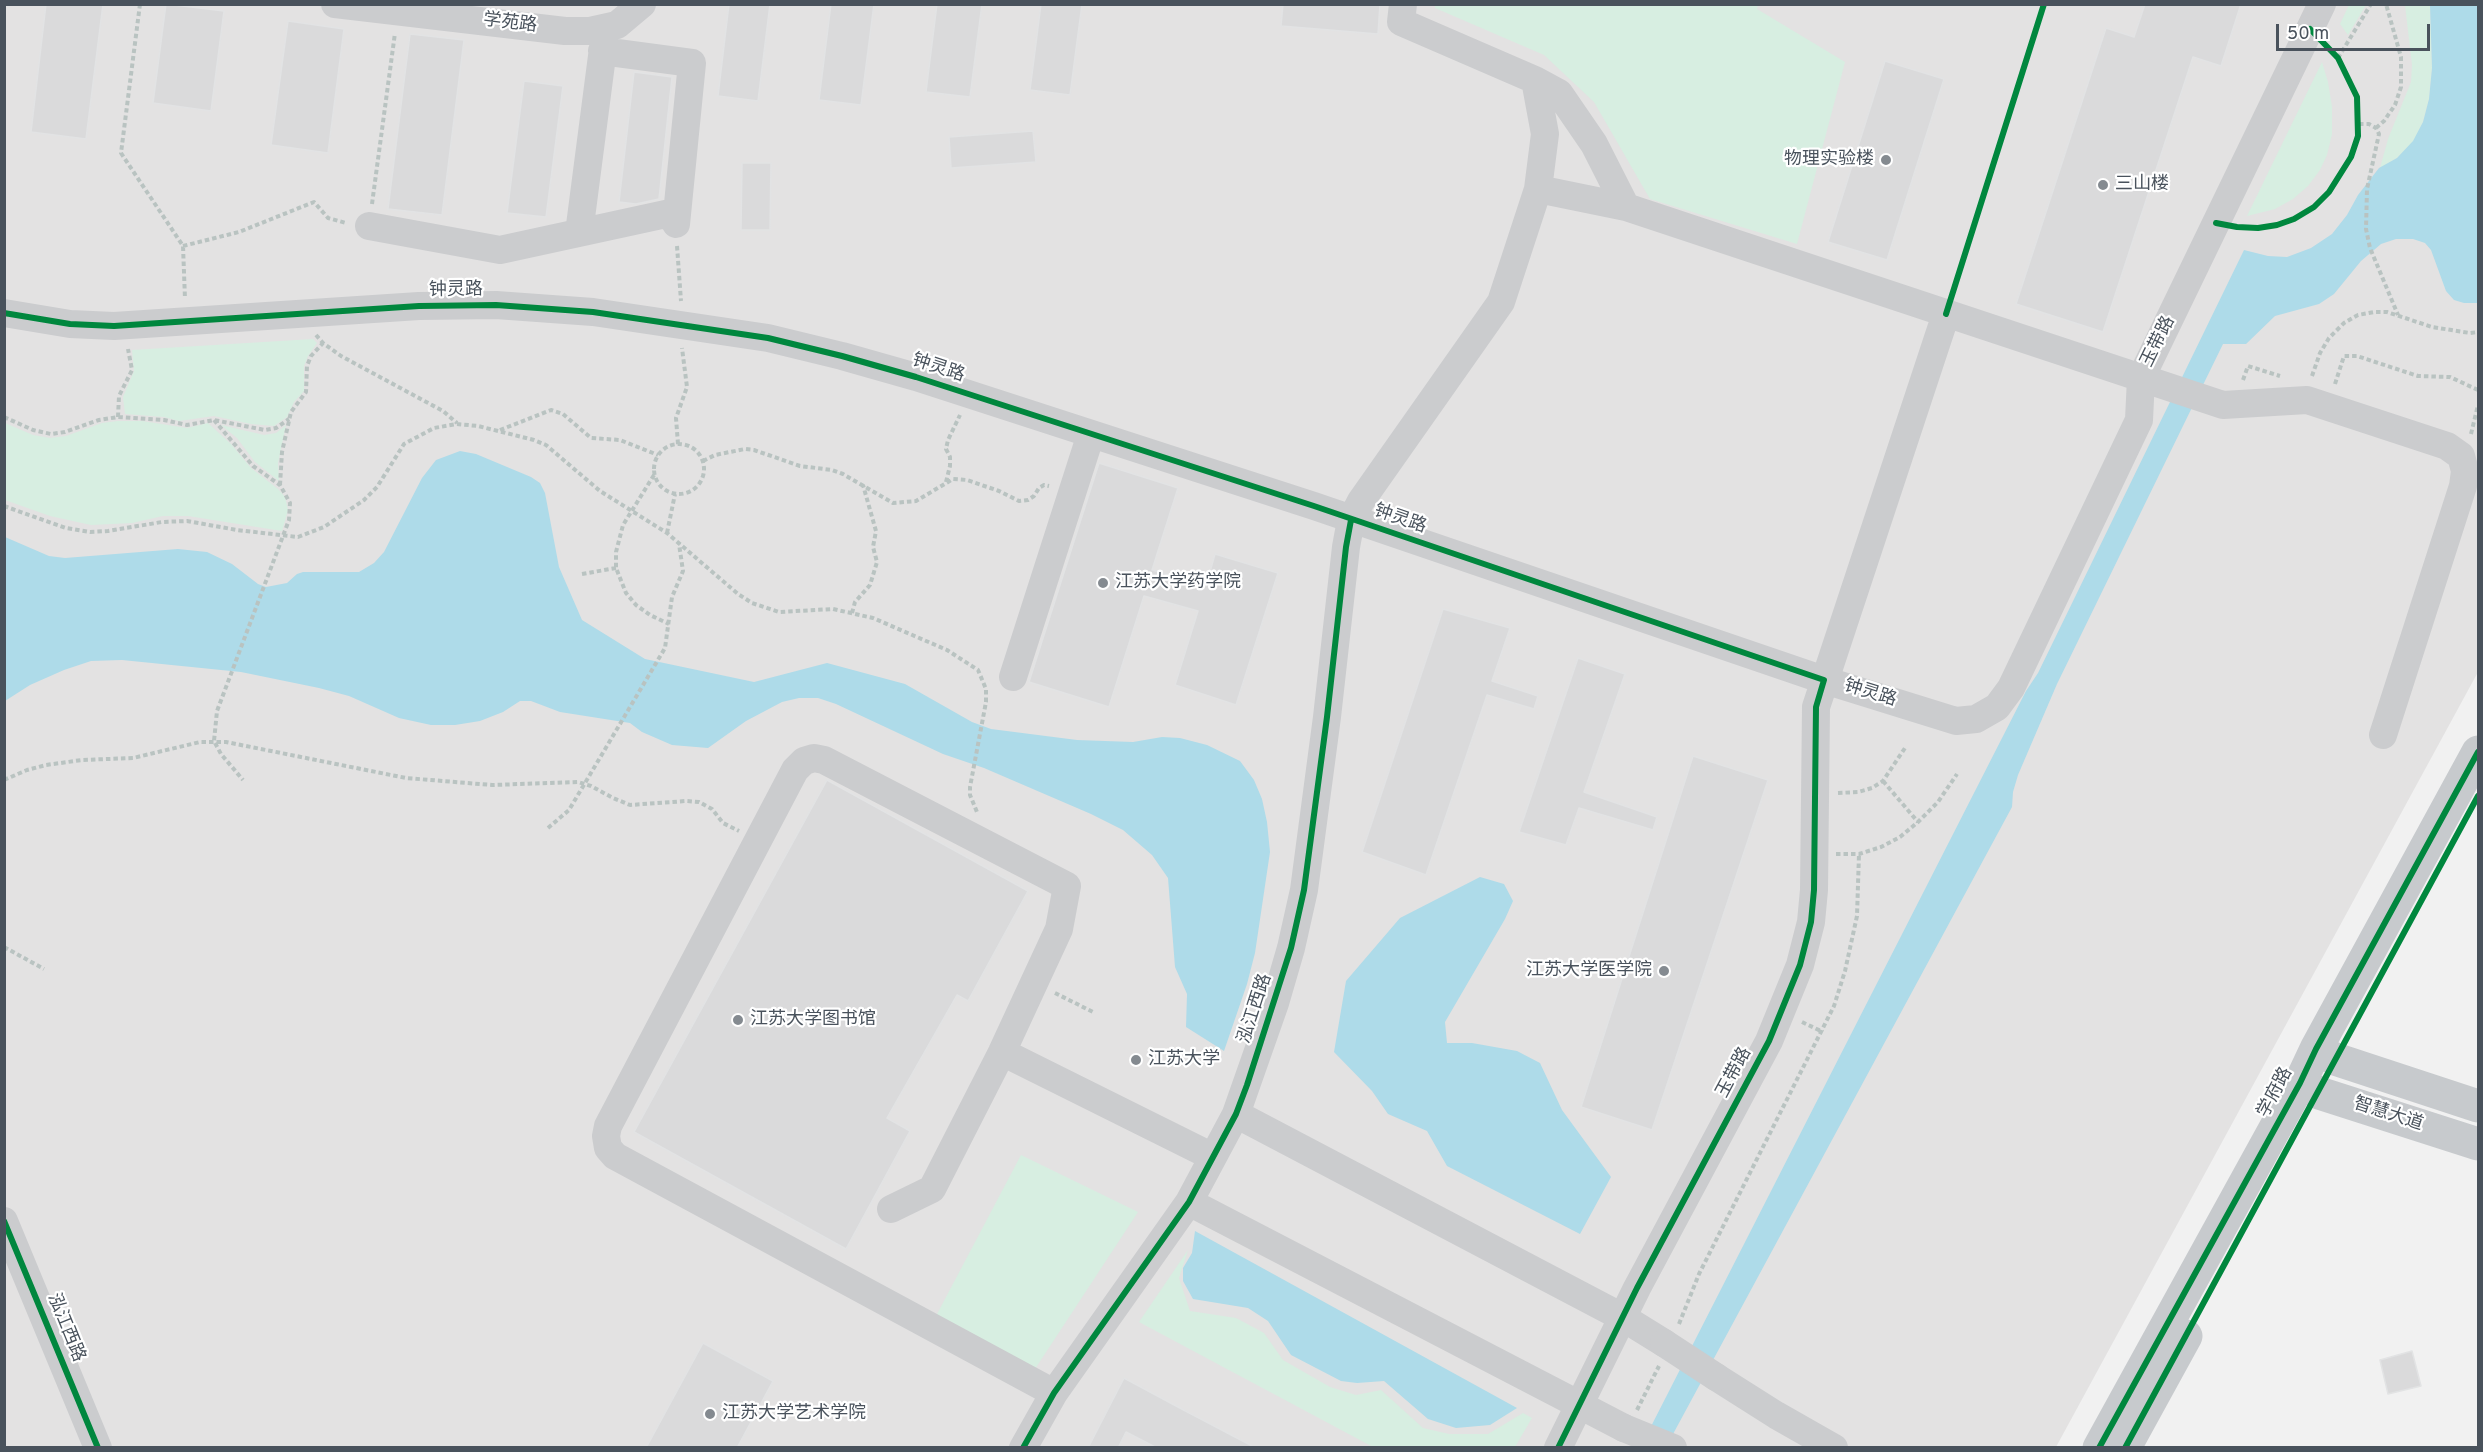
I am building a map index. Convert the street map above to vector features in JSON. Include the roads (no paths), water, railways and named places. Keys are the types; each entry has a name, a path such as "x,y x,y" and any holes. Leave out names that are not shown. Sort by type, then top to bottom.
{"main road":[{"name":"学府路","path":"2125,1448 2478,752"},
{"name":"学府路","path":"2325,1054 2478,796"},
{"name":"智慧大道","path":"2325,1054 2478,1106"},
{"name":"学府路","path":"2099,1448 2309,1088"},
{"name":"智慧大道","path":"2309,1088 2478,1144"}],"lane":[{"name":"学苑路","path":"335,4 565,31 603,40 616,25 642,4"},
{"path":"1403,4 1401,22 1535,80 1559,93 1594,144 1626,207"},
{"name":"玉带路","path":"1956,721 1976,718 1996,707 2011,688 2139,420 2141,378 2316,17"},
{"path":"369,226 500,250 579,233 676,218 692,63 603,40 579,233"},
{"name":"泓江西路","path":"1023,1448 1054,1393 1189,1202 1236,1114 1275,1003 1291,948 1304,890 1328,717 1351,520 1361,501 1501,302 1538,189 1545,134 1535,80"},
{"path":"1538,189 1626,207 2223,405 2316,393 2447,446 2461,456 2465,471 2463,486 2384,735"},
{"name":"钟灵路","path":"4,313 70,324 114,326 419,306 496,305 593,312 768,338 842,356 1091,434 1824,680 1956,721"},
{"name":"玉带路","path":"1558,1448 1622,1317 1769,1041 1800,965 1811,922 1814,890 1816,707 1946,314"},
{"path":"1013,677 1091,434"},
{"path":"891,1209 933,1189 1002,1052 1059,929 1067,886 824,760 814,758 804,761 795,770 609,1126 606,1136 608,1148 615,1156 1054,1393"},
{"path":"1002,1052 1213,1157"},
{"path":"1236,1114 1622,1317 1776,1415 1834,1448"},
{"path":"1189,1202 1579,1407 1629,1422 1673,1448"},
{"name":"泓江西路","path":"4,1221 12,1261 98,1448"}],"water":[{"path":"2430,5 2478,5 2478,303 2454,300 2446,291 2431,250 2425,243 2413,239 2396,239 2381,244 2361,261 2334,294 2319,304 2275,316 2246,344 2223,344 2057,684 2018,775 2012,807 1666,1447 1640,1448 2026,691 2038,673 2244,250 2268,256 2287,257 2311,248 2332,234 2379,168 2397,158 2413,141 2423,122 2429,99 2432,68"},
{"path":"460,451 476,454 540,483 545,493 559,567 582,620 645,659 754,682 827,663 905,684 972,722 991,729 1077,740 1133,742 1162,737 1180,738 1207,745 1240,761 1254,780 1262,799 1270,852 1255,953 1224,1051 1186,1027 1187,994 1175,967 1168,878 1152,855 1123,830 1091,814 984,768 943,754 836,704 818,698 799,698 782,702 746,721 708,748 672,745 642,732 630,723 560,712 531,701 520,701 503,712 480,721 455,725 431,725 399,718 349,696 319,688 241,672 122,660 91,661 64,670 30,685 5,701 5,537 49,556 65,558 178,549 207,552 232,564 258,584 266,587 287,583 303,572 359,572 374,563 384,552 422,478 436,460"},
{"path":"1480,877 1504,884 1513,901 1505,919 1445,1022 1447,1043 1472,1043 1517,1051 1540,1063 1562,1110 1611,1177 1580,1234 1447,1166 1427,1131 1388,1114 1372,1091 1334,1052 1346,981 1400,918"},
{"path":"1195,1231 1517,1408 1490,1425 1456,1428 1428,1419 1384,1381 1357,1383 1341,1381 1291,1355 1268,1321 1248,1308 1193,1299 1183,1281 1183,1268 1192,1253"}],"place":[{"name":"物理实验楼","path":"1886,160"},
{"name":"三山楼","path":"2103,185"},
{"name":"江苏大学药学院","path":"1103,583"},
{"name":"江苏大学医学院","path":"1664,971"},
{"name":"江苏大学图书馆","path":"738,1020"},
{"name":"江苏大学","path":"1136,1060"},
{"name":"江苏大学艺术学院","path":"710,1414"}]}
